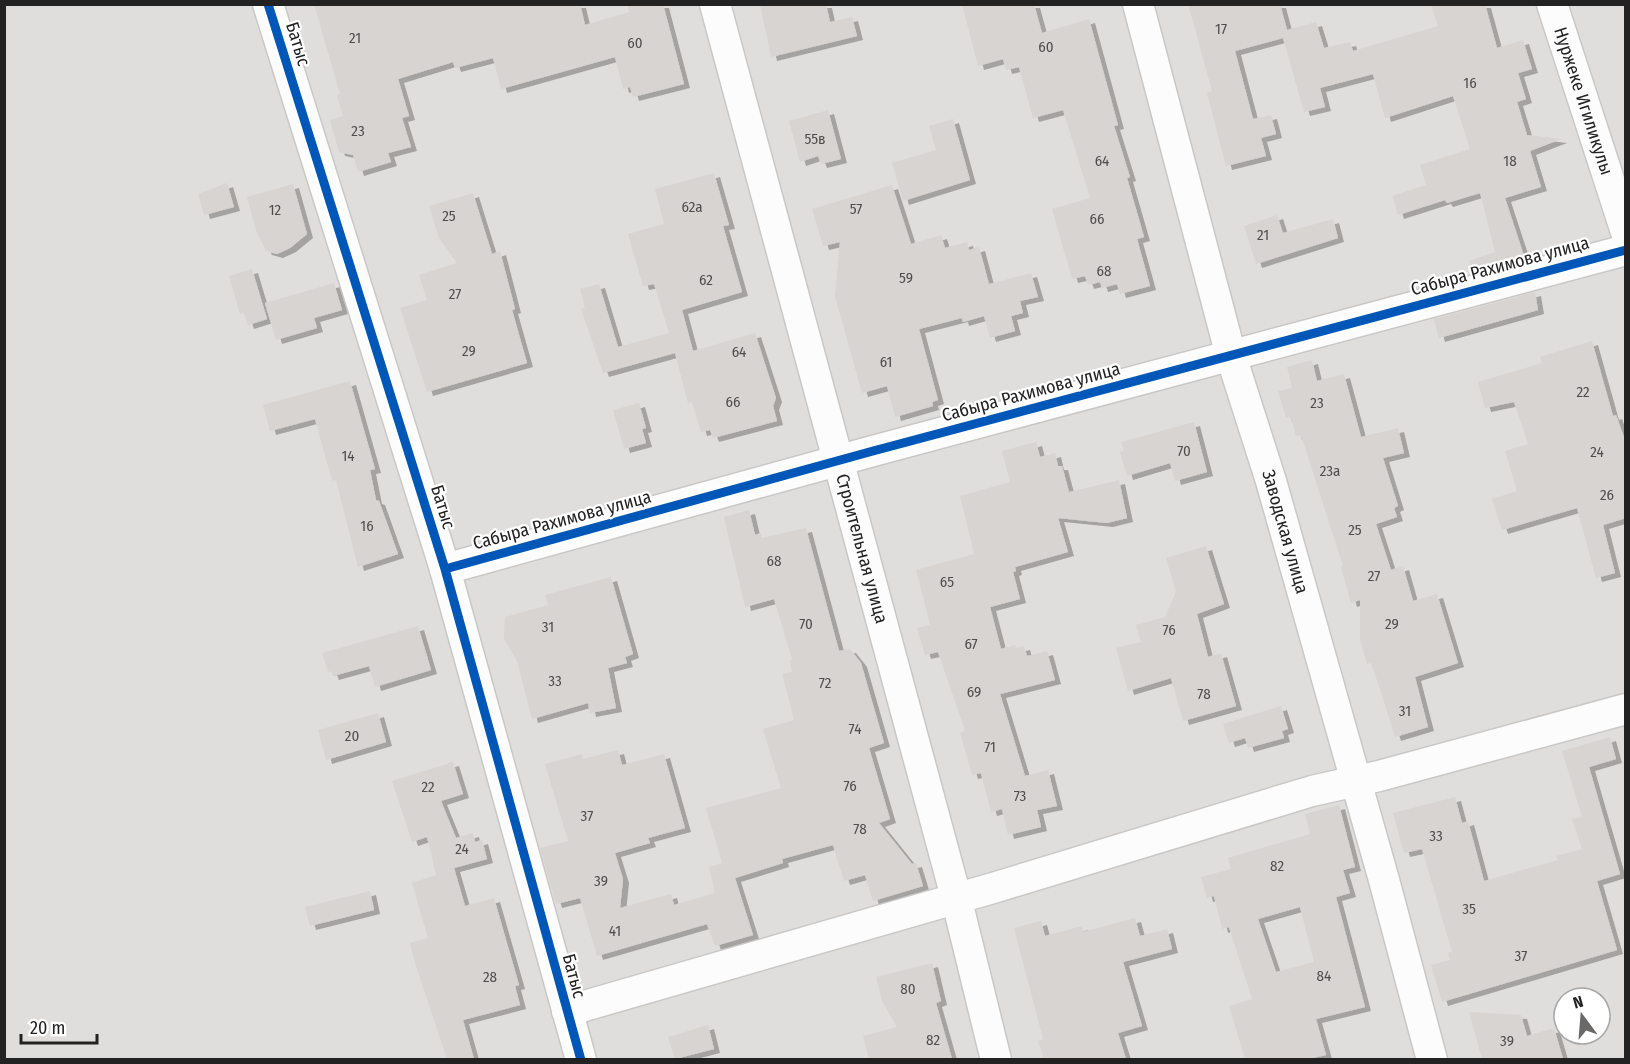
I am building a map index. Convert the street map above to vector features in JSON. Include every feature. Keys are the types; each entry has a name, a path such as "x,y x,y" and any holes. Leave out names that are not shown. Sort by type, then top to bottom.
{"street":[{"name":"Батыс","path":"268,4 445,569 581,1059"},
{"name":"Строительная улица","path":"715,4 956,897 996,1059"},
{"name":"Заводская улица","path":"1138,4 1232,356 1356,780 1432,1059"},
{"name":"Нуржеке Игиликулы","path":"1552,4 1626,232"},
{"name":"Сабыра Рахимова улица","path":"445,569 838,460 1626,250"},
{"path":"567,1011 1356,780 1379,776 1626,709"}],"shaded area":[{"path":"5,5 1625,5 1625,1059 5,1060"}],"building":[{"path":"314,4 580,4 585,25 629,12 627,4 663,4 684,84 633,97 630,87 623,89 615,57 501,89 493,58 455,68 453,62 398,79 409,116 402,118 411,147 388,153 391,162 358,172 353,155 339,152 330,120 343,116 337,95 340,94"},
{"path":"760,4 826,4 830,22 852,17 857,36 771,57"},
{"path":"962,4 1034,4 1042,33 1089,19 1118,125 1114,126 1130,177 1127,178 1144,237 1137,239 1150,286 1120,294 1117,284 1102,288 1100,282 1088,285 1085,276 1072,279 1052,209 1090,198 1063,110 1033,118 1019,67 1006,70 1003,59 978,66"},
{"path":"1188,4 1280,4 1287,30 1316,22 1324,48 1350,42 1353,51 1438,26 1431,4 1485,4 1497,48 1523,40 1532,69 1518,73 1526,99 1517,102 1527,135 1561,139 1530,151 1541,187 1505,198 1525,259 1473,273 1469,261 1495,252 1480,193 1447,203 1445,200 1398,215 1392,196 1426,185 1420,165 1470,149 1453,96 1385,118 1373,74 1320,88 1325,107 1304,112 1283,38 1235,51 1253,119 1271,115 1276,134 1261,138 1266,156 1226,166 1207,93 1212,91"},
{"path":"828,110 841,159 821,164 818,156 800,162 789,121"},
{"path":"953,119 970,180 903,201 892,163 936,150 929,126"},
{"path":"714,173 729,225 723,226 742,292 682,310 693,351 755,333 776,398 773,406 777,421 713,438 710,430 701,432 692,402 688,403 675,353 603,373 581,309 585,308 580,289 599,284 618,347 669,333 654,284 643,286 628,234 664,224 655,189"},
{"path":"227,183 234,207 204,215 198,194"},
{"path":"293,184 307,234 290,248 277,254 266,251 257,233 247,197"},
{"path":"892,185 911,244 941,235 945,248 967,242 969,250 979,247 989,284 1031,273 1038,297 1020,301 1023,313 1011,316 1015,331 990,338 984,316 963,322 962,318 919,329 938,400 932,402 933,406 895,417 887,386 862,393 835,296 840,242 823,246 812,209"},
{"path":"473,193 492,254 500,251 515,309 512,310 527,363 427,392 400,308 427,300 419,275 457,263 439,238 429,206"},
{"path":"1277,215 1283,233 1333,219 1338,238 1256,264 1244,226"},
{"path":"252,269 267,319 248,325 244,313 240,314 229,276"},
{"path":"334,283 342,310 314,318 317,328 276,340 265,303"},
{"path":"1535,292 1538,310 1439,338 1434,319"},
{"path":"1592,341 1613,416 1616,415 1626,443 1626,518 1603,525 1615,573 1596,578 1577,508 1502,530 1492,499 1517,491 1505,451 1528,444 1514,402 1485,408 1478,382 1542,363 1540,357"},
{"path":"1312,360 1317,381 1344,374 1361,437 1398,428 1404,453 1383,458 1398,506 1394,508 1397,517 1376,524 1391,570 1403,566 1413,601 1437,594 1458,663 1415,677 1428,727 1395,737 1371,663 1367,664 1360,639 1360,600 1351,603 1341,567 1343,566 1301,435 1296,436 1291,417 1286,418 1278,391 1292,388 1287,367"},
{"path":"350,381 375,469 370,470 376,500 379,501 398,554 358,567 336,480 332,481 315,419 270,431 263,405"},
{"path":"639,403 646,428 642,429 646,443 624,449 613,410"},
{"path":"1194,422 1207,472 1175,481 1170,463 1127,476 1120,452 1124,451 1121,442"},
{"path":"1036,442 1040,457 1055,453 1058,466 1062,466 1069,492 1119,480 1127,518 1107,523 1058,518 1068,552 1015,567 1016,571 1013,572 1020,599 990,607 1001,649 1015,645 1016,648 1024,646 1027,656 1047,651 1055,680 1000,694 1025,776 1048,770 1057,806 1037,810 1041,827 1008,835 1002,809 991,812 981,773 972,775 960,733 965,731 938,652 925,655 917,628 930,625 916,570 974,554 960,496 1010,482 1002,451"},
{"path":"749,510 755,535 761,533 762,538 806,528 839,651 850,649 861,663 884,743 869,748 890,819 879,823 912,864 916,863 923,886 873,901 865,875 844,881 833,845 782,859 783,863 735,878 753,935 715,946 707,924 597,956 580,898 556,904 540,848 568,841 545,764 582,754 583,759 618,750 622,765 664,754 685,828 648,838 650,843 615,853 623,879 620,908 671,894 674,905 715,893 709,867 722,863 706,808 781,788 763,729 794,720 782,674 792,672 790,660 792,659 774,599 745,607 724,517"},
{"path":"1206,546 1224,604 1197,614 1208,657 1221,653 1236,706 1183,721 1171,678 1128,691 1116,648 1141,642 1136,625 1165,617 1176,592 1166,558"},
{"path":"611,577 633,654 625,657 627,663 608,668 616,708 590,713 588,703 532,719 517,661 504,639 505,617 548,605 545,595"},
{"path":"418,626 431,670 375,687 369,666 333,676 331,671 328,672 322,653"},
{"path":"1281,706 1288,729 1282,731 1284,738 1248,748 1245,738 1229,743 1223,724"},
{"path":"378,713 386,742 326,760 318,730"},
{"path":"1610,737 1616,759 1589,767 1620,874 1597,881 1617,950 1442,1002 1431,965 1450,960 1448,953 1452,952 1422,849 1404,853 1393,813 1455,797 1462,823 1468,821 1484,881 1558,860 1556,856 1582,849 1572,819 1582,817 1562,751"},
{"path":"453,762 463,794 441,801 456,838 473,833 475,842 482,840 487,859 454,868 465,906 494,898 519,985 515,986 520,1005 463,1020 474,1059 447,1059 416,966 410,943 428,938 412,883 436,875 427,837 412,842 392,781"},
{"path":"1339,805 1355,867 1343,870 1350,893 1336,897 1365,1007 1316,1019 1326,1055 1308,1059 1245,1059 1229,1006 1252,999 1229,927 1222,929 1214,896 1207,898 1201,877 1231,869 1228,858 1310,834 1305,814","holes":["1300,907 1314,962 1276,972 1258,919"]},
{"path":"370,891 374,910 310,926 305,907"},
{"path":"1135,918 1140,936 1167,929 1172,949 1123,962 1142,1026 1118,1033 1126,1059 1044,1059 1038,1041 1043,1039 1014,928 1041,921 1045,936 1082,926 1083,932"},
{"path":"932,963 941,1001 936,1003 952,1059 869,1059 863,1036 897,1027 882,1001 876,977"},
{"path":"1469,1012 1521,1015 1527,1036 1552,1029 1552,1046 1559,1046 1563,1059 1482,1059"},
{"path":"708,1025 714,1049 675,1059 668,1037"}],"cycle path":[{"path":"268,4 445,569 581,1060"},
{"path":"445,569 873,451 1626,250"}]}
